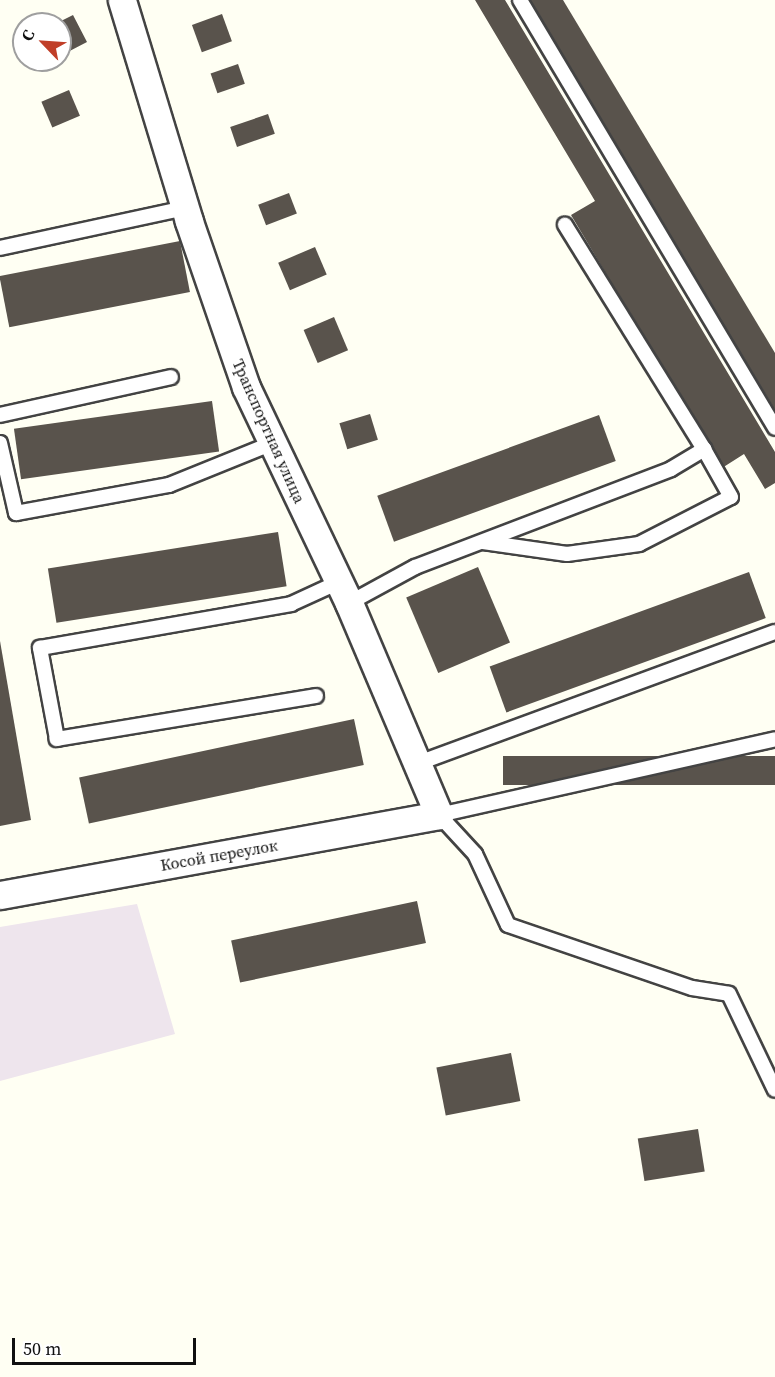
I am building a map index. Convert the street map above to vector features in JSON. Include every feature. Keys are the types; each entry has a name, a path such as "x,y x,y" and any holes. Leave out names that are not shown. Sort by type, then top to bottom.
{"street":[{"name":"Транспортная улица","path":"122,0 185,208 246,387 344,592 438,815"},
{"name":"Косой переулок","path":"0,895 438,815"}],"lane":[{"path":"520,0 775,428"},
{"path":"0,249 185,208"},
{"path":"481,542 567,554 639,544 731,497 704,449 565,225"},
{"path":"0,415 171,377"},
{"path":"0,443 16,513 169,485 273,443"},
{"path":"316,696 57,739 40,648 291,604 344,592 671,469 704,449"},
{"path":"416,764 774,632"},
{"path":"438,815 775,739"},
{"path":"438,815 475,854 508,925 692,988 729,994 775,1090"}],"shaded area":[{"path":"137,904 175,1034 0,1081 0,927"}],"building":[{"path":"475,0 505,0 775,452 775,483 765,489 744,454 722,468 571,215 595,201"},
{"path":"529,0 563,0 775,353 775,410"},
{"path":"222,14 232,41 202,52 192,25"},
{"path":"72,16 87,42 72,50"},
{"path":"238,64 245,84 217,93 211,73"},
{"path":"69,90 80,116 52,127 41,102"},
{"path":"268,114 275,134 237,147 230,127"},
{"path":"289,193 297,214 266,225 258,205"},
{"path":"180,241 190,292 9,327 0,276"},
{"path":"315,247 327,275 290,290 278,263"},
{"path":"334,317 348,350 318,363 304,330"},
{"path":"212,401 219,452 21,479 14,429"},
{"path":"370,414 378,440 347,449 339,423"},
{"path":"599,415 616,461 394,542 377,496"},
{"path":"278,532 287,586 56,623 48,568"},
{"path":"478,567 510,642 438,673 406,597"},
{"path":"749,572 766,618 506,712 490,666"},
{"path":"0,641 31,820 0,826"},
{"path":"354,719 364,765 89,823 79,777"},
{"path":"503,756 775,756 775,785 503,785"},
{"path":"417,901 426,943 240,983 231,941"},
{"path":"511,1053 520,1101 446,1116 436,1068"},
{"path":"698,1129 705,1171 644,1181 638,1139"}]}
